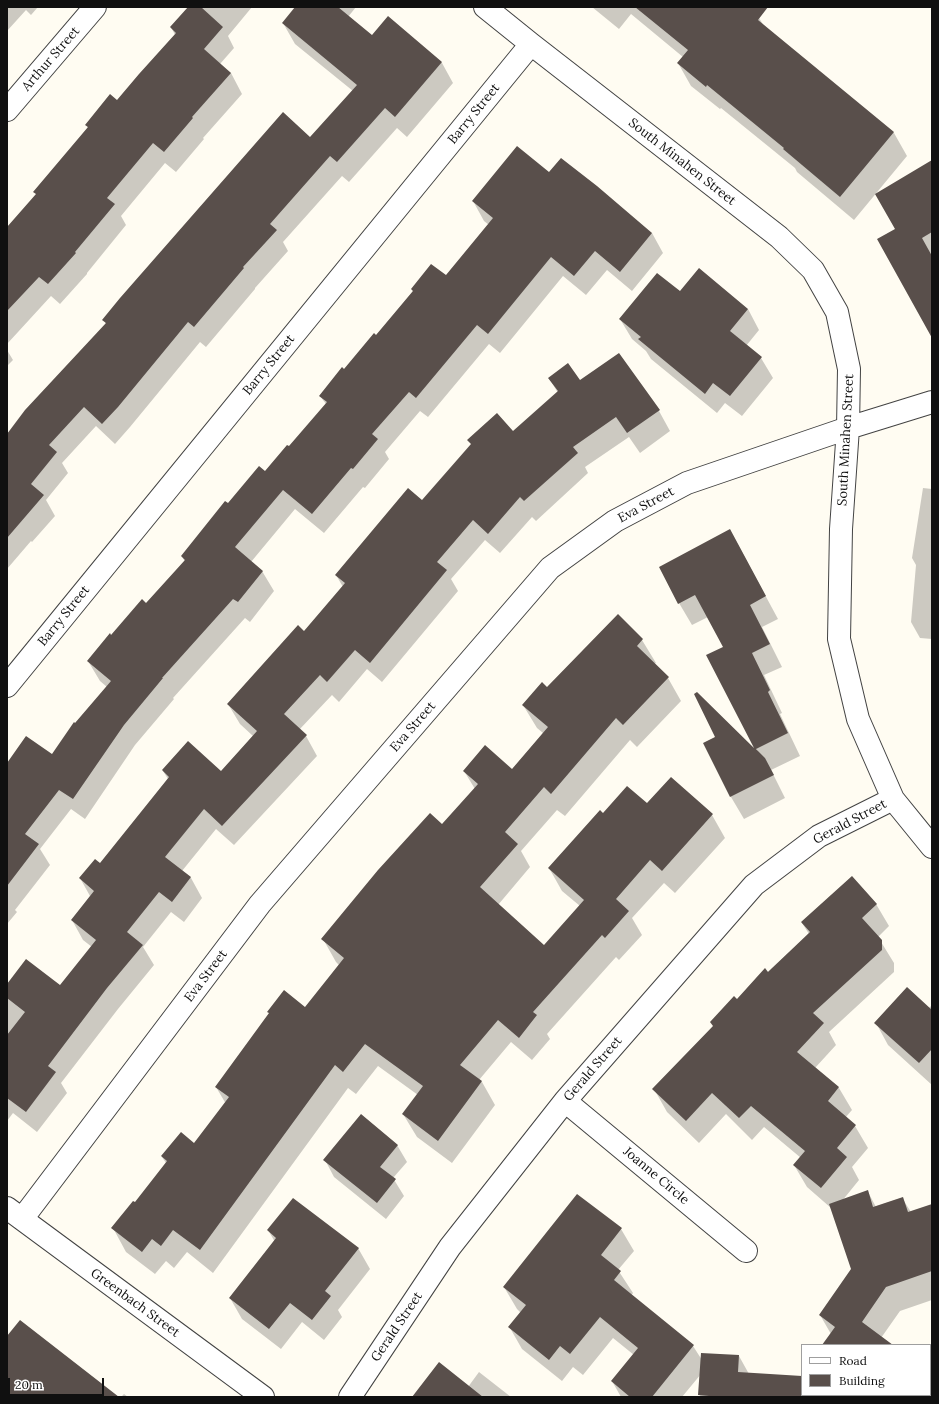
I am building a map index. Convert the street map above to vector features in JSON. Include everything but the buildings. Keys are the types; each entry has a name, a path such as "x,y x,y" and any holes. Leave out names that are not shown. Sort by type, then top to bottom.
{"street":[{"name":"Arthur Street","path":"7,110 96,7"},
{"name":"South Minahen Street","path":"485,7 779,237 813,270 837,312 849,369 848,428 841,529 839,639 858,719 893,799 932,847"},
{"name":"Barry Street","path":"7,686 531,44"},
{"name":"Eva Street","path":"15,1214 260,904 550,568 615,521 687,483 848,428 932,402"},
{"name":"Gerald Street","path":"350,1397 450,1247 565,1101 754,885 819,836 893,799"},
{"name":"Joanne Circle","path":"565,1101 746,1251"},
{"name":"Greenbach Street","path":"15,1214 263,1397"}]}
